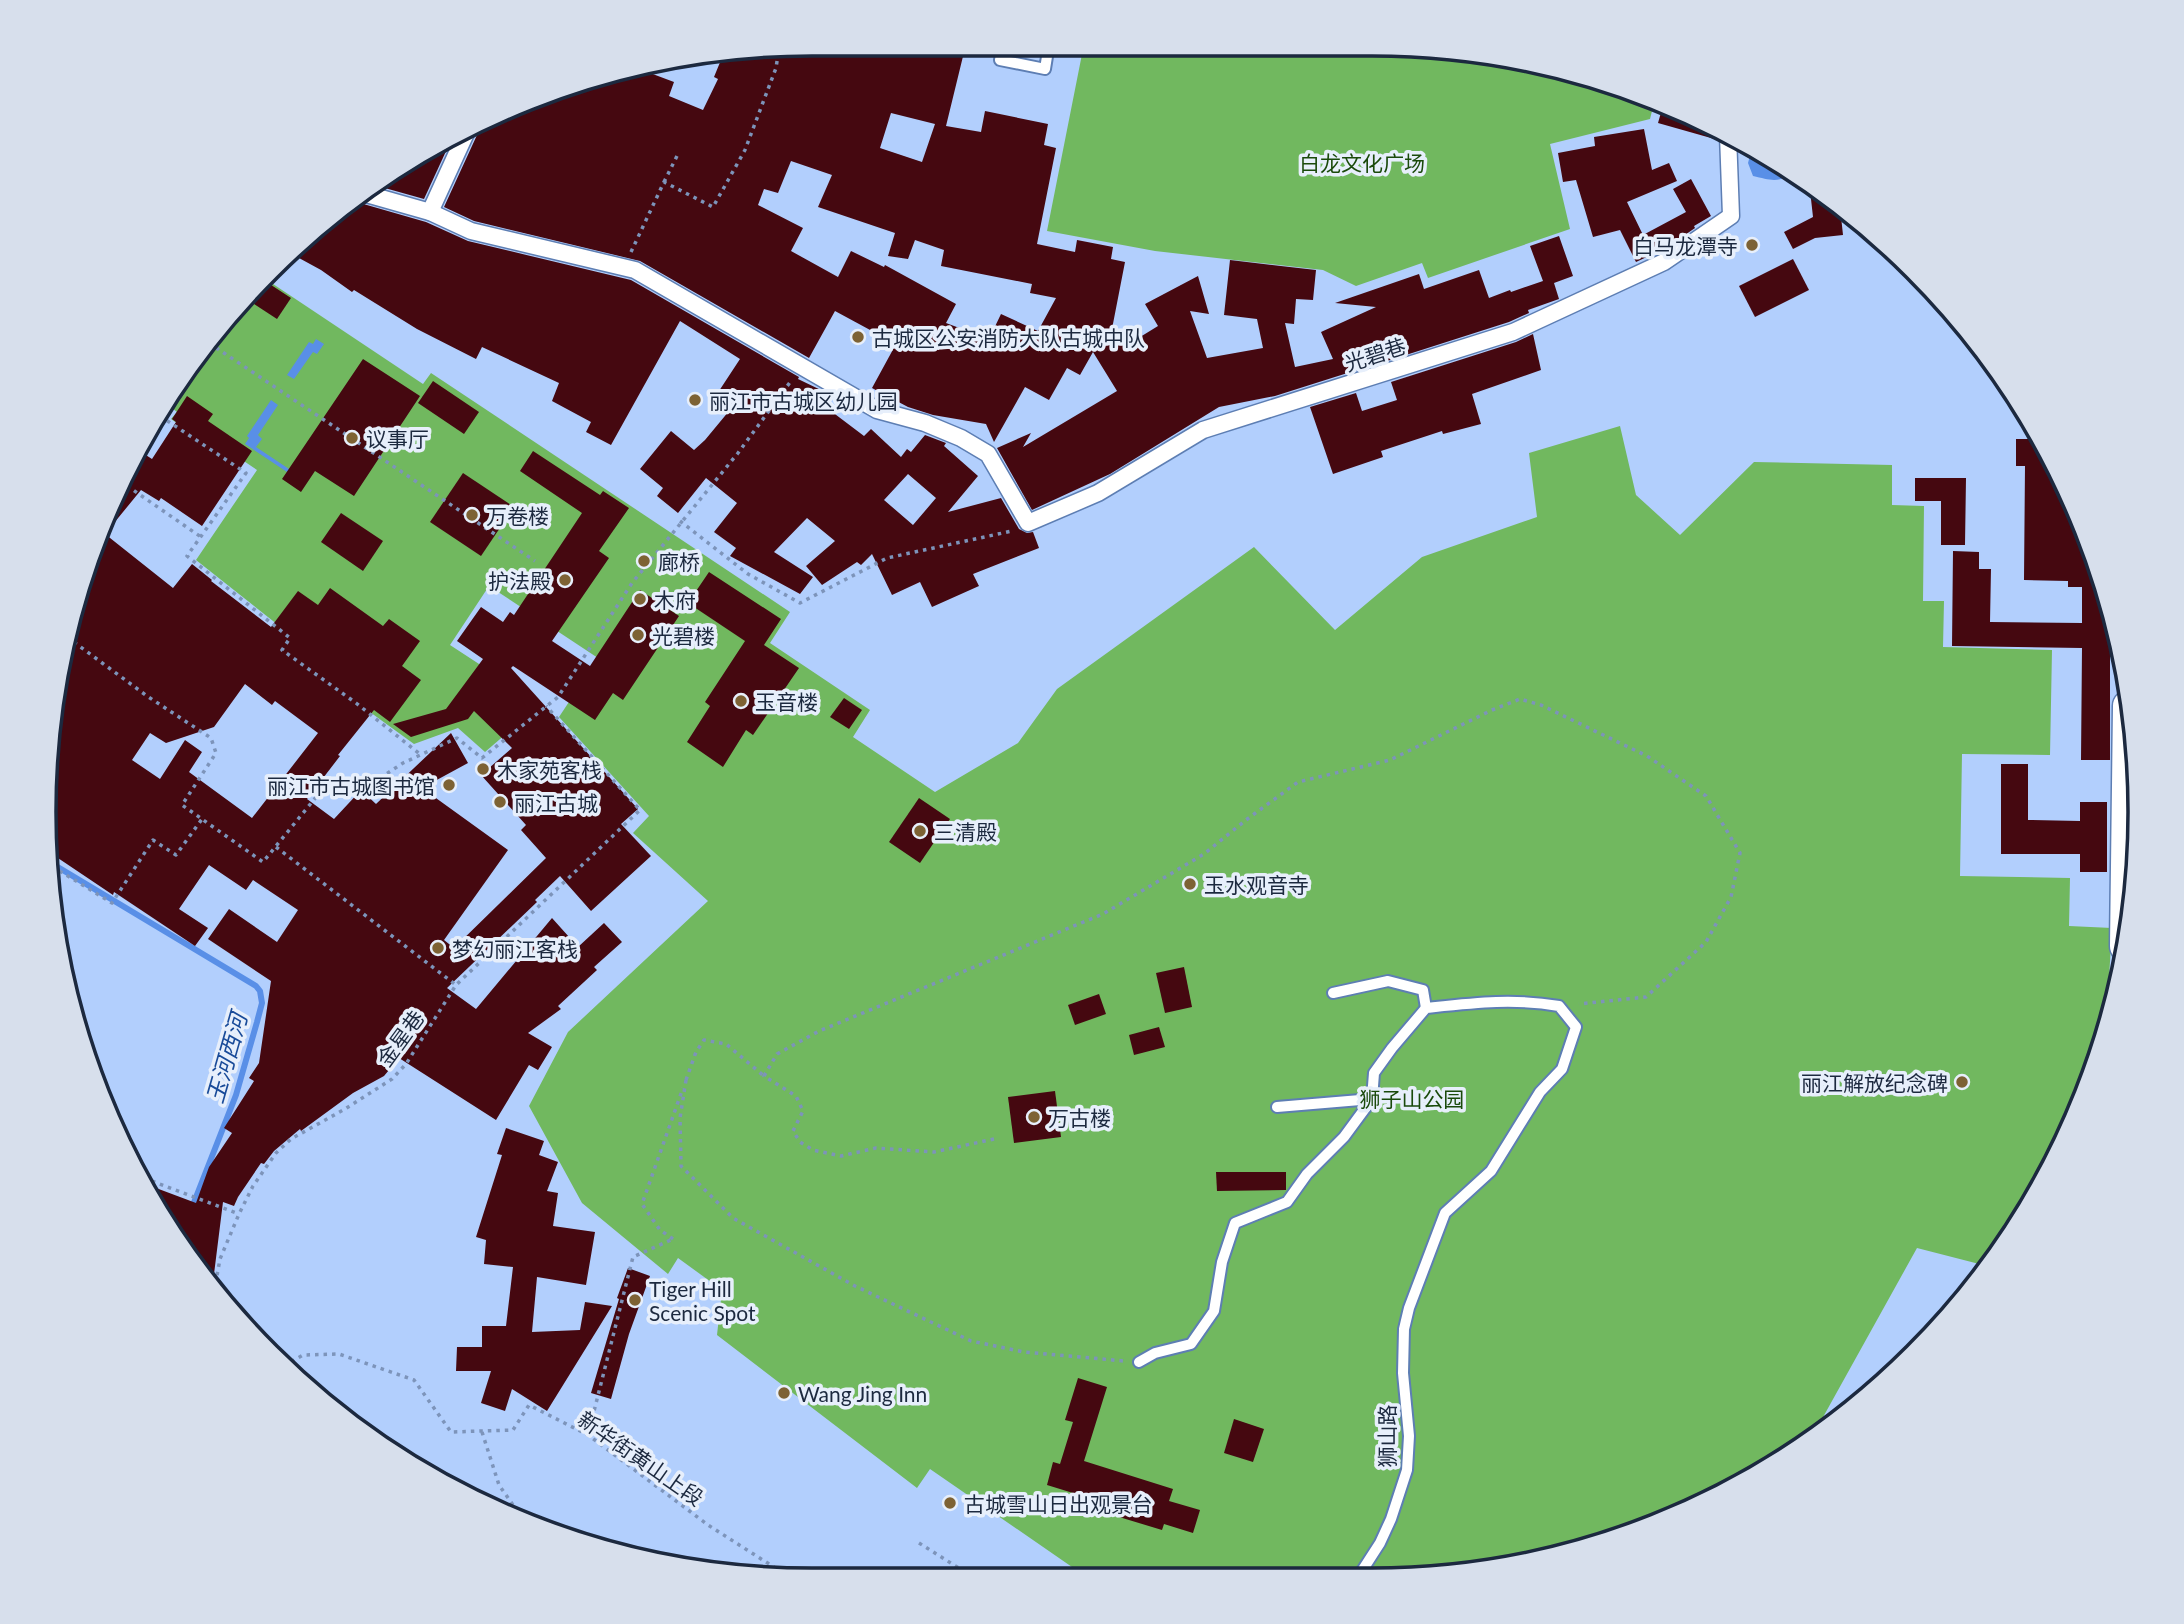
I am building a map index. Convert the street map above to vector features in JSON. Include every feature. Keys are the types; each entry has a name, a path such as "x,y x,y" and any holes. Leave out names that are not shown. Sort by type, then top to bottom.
{"main road":[{"path":"2128,806 2128,823"}],"street":[{"path":"430,212 462,142"},
{"name":"光碧巷","path":"1028,523 1098,493 1203,430 1513,332 1664,262 1731,216 1728,146"},
{"path":"374,196 430,212 471,232 635,270 877,410 925,423 988,454 1028,523"}],"lane":[{"path":"1001,56 1000,60 1045,69 1047,56"},
{"path":"1333,993 1388,981 1423,990 1426,1007"},
{"path":"1139,1362 1155,1353 1191,1344 1214,1311 1222,1262 1235,1223 1287,1202 1307,1174 1343,1137 1372,1099 1374,1073 1426,1007 1529,1001 1559,1006"},
{"name":"狮山路","path":"1364,1568 1391,1519 1407,1469 1409,1436 1402,1351 1416,1288 1445,1213 1492,1171 1540,1093 1562,1069 1576,1027 1559,1006"},
{"path":"1277,1107 1372,1099"}],"path":[{"path":"664,182 713,207 745,150 778,57"},
{"path":"624,267 679,152"},
{"path":"216,348 535,561"},
{"path":"76,644 147,696 211,738 216,753 182,805 263,862 330,780 374,782 403,763 457,738 482,758 558,697 632,583 738,453 801,366"},
{"path":"166,420 246,473 187,556 290,638 282,650 356,703 421,755"},
{"path":"130,488 201,537"},
{"path":"680,521 748,574 800,603 887,558 1012,531 1028,523"},
{"path":"764,1076 777,1054 819,1031 1103,914 1204,854 1298,782 1390,760 1520,699 1541,705 1647,756 1706,796 1740,853 1731,897 1706,942 1646,997 1559,1006"},
{"name":"金星巷","path":"217,1278 220,1259 239,1214 276,1153 291,1139 392,1079 405,1064 456,985 640,810 546,706"},
{"path":"59,870 112,903 153,840 176,855 202,819"},
{"path":"276,847 456,985"},
{"path":"588,1435 633,1257 673,1239 660,1230 642,1204 696,1052 704,1040 726,1044 764,1076 796,1096 803,1111 793,1131 800,1142 813,1150 841,1156 876,1148 934,1152 994,1139"},
{"path":"686,1080 680,1118 681,1166 733,1218 855,1286 971,1341 1024,1352 1139,1362"},
{"path":"152,1181 239,1214"},
{"path":"293,1361 303,1355 340,1354 414,1380 451,1432 482,1432 499,1485 513,1506"},
{"name":"新华街黄山上段","path":"482,1432 513,1430 529,1405 588,1435 708,1525 773,1566"},
{"path":"919,1543 959,1568"}],"green space":[{"name":"白龙文化广场","path":"1082,56 1372,56 1471,62 1568,82 1652,111 1650,119 1550,144 1570,229 1428,278 1422,263 1356,286 1323,270 1155,251 1047,231"},
{"name":"狮子山公园","path":"272,283 423,384 431,373 790,612 770,643 870,710 853,737 935,792 1018,743 1057,689 1254,547 1335,630 1422,557 1537,517 1529,453 1620,426 1636,495 1680,535 1754,462 1892,465 1892,505 1924,506 1923,601 1944,601 1943,647 2052,650 2050,755 1962,754 1960,876 2070,878 2069,926 2112,928 2109,976 2088,1055 2050,1146 2027,1190 1978,1264 1917,1248 1822,1419 1750,1467 1706,1490 1615,1528 1568,1542 1471,1562 1372,1568 1073,1568 930,1469 917,1488 717,1335 722,1290 678,1258 668,1274 582,1203 529,1106 568,1032 708,901 633,833 649,816 559,717 598,658 489,586 450,645 537,702 529,714 485,752 458,728 414,744 283,649 292,636 196,560 257,470 202,433 198,438 171,419 177,412 173,409 212,352"}],"water":[{"path":"1750,157 1783,177 1770,180 1753,176 1748,163"},
{"path":"316,339 324,344 317,354 313,352 294,379 287,375 309,342 313,344"},
{"path":"271,400 278,405 258,435 262,439 256,447 298,475 296,478 245,444 249,438 247,436"}],"building":[{"path":"812,56 963,56 946,126 981,132 985,111 1048,124 1044,145 1056,148 1037,244 1075,252 1077,240 1113,247 1111,259 1125,262 1111,334 1132,342 1158,326 1145,304 1198,276 1209,314 1190,311 1207,358 1263,348 1257,319 1224,315 1230,260 1316,270 1313,300 1296,299 1294,324 1285,323 1295,367 1333,359 1321,332 1376,307 1335,303 1419,274 1424,289 1479,270 1489,298 1543,281 1530,246 1559,236 1573,276 1554,283 1559,299 1528,310 1529,313 1509,322 1384,362 1383,359 1275,396 1219,407 1110,474 1032,510 997,448 1031,433 1023,447 1117,391 1093,352 1080,375 1067,368 1049,400 1025,387 994,442 986,424 933,415 908,407 872,388 896,344 835,311 809,358 640,261 474,221 444,207 478,134 569,96 652,74 674,82 669,96 703,110 718,79 714,77 720,61","holes":["891,113 935,124 922,162 880,148","791,161 832,175 818,207 895,233 888,256 908,259 915,240 944,250 941,266 1032,284 1030,293 1056,298 1038,331 1001,314 989,339 946,323 956,304 885,265 884,267 851,251 838,277 791,251 803,228 758,205 764,189 778,193"]},
{"path":"1661,114 1717,140 1658,123"},
{"path":"1644,129 1652,170 1669,163 1677,181 1627,202 1643,235 1686,212 1673,189 1691,179 1711,216 1666,248 1636,262 1620,230 1593,237 1576,180 1563,182 1558,153 1595,146 1594,137"},
{"path":"446,151 424,199 385,188"},
{"path":"1811,197 1841,220 1843,235 1815,238 1793,249 1784,232 1813,217"},
{"path":"363,204 426,222 468,241 631,280 799,377 798,379 827,393 819,402 864,436 871,429 901,457 907,449 911,452 925,435 946,443 944,446 978,476 948,512 1001,498 1019,529 1027,533 1033,532 1039,548 973,574 979,586 932,607 920,582 892,595 872,554 861,565 857,562 822,585 806,566 835,541 807,518 774,552 813,577 800,594 730,556 736,548 714,532 737,503 706,478 678,513 657,496 663,488 640,469 671,431 694,450 705,440 734,405 717,394 740,359 680,321 611,445 586,432 591,422 552,401 559,383 482,347 476,359 417,329 354,290 352,292 299,258","holes":["908,474 936,498 913,525 884,500"]},
{"path":"1793,259 1809,290 1755,317 1739,286"},
{"path":"270,284 291,298 277,319 253,304"},
{"path":"1533,334 1541,370 1472,394 1481,424 1443,434 1442,431 1381,451 1383,457 1333,474 1310,407 1356,393 1362,411 1397,400 1391,382 1516,342"},
{"name":"议事厅","path":"363,359 420,396 354,496 315,471 301,492 282,479"},
{"path":"433,381 479,412 464,434 418,403"},
{"path":"187,396 213,414 208,421 252,451 202,526 161,498 159,501 141,490 114,523 146,455 152,459 176,422 172,419"},
{"path":"2016,439 2030,439 2050,478 2088,569 2110,652 2110,760 2081,760 2082,648 1952,646 1953,551 1979,552 1979,569 1991,569 1990,622 2082,623 2082,587 2068,587 2068,581 2024,580 2025,466 2016,466"},
{"path":"533,451 600,495 603,491 629,508 599,551 609,558 552,641 590,666 640,590 679,616 623,700 613,693 595,720 513,666 511,668 638,809 621,824 651,856 591,911 560,876 535,900 537,902 447,988 476,1009 552,918 578,947 604,923 622,942 594,967 597,970 558,1006 561,1009 528,1033 552,1047 538,1070 529,1065 496,1120 399,1058 384,1076 353,1093 301,1131 300,1129 274,1151 264,1164 261,1163 234,1206 223,1202 214,1274 156,1188 196,1203 209,1167 232,1133 224,1128 254,1081 249,1078 259,1063 271,981 208,939 229,909 277,942 298,910 253,880 246,890 209,865 179,909 208,928 195,946 114,892 113,895 58,858 56,812 62,713 71,665 82,616 109,537 173,588 192,564 271,627 298,591 318,605 330,588 383,626 389,619 420,641 402,666 421,680 390,722 374,710 307,799 334,819 361,790 376,804 451,733 468,763 422,788 508,850 444,940 454,948 546,858 521,830 526,825 481,775 512,748 474,711 468,719 411,737 393,724 446,709 483,659 457,641 481,607 503,622 510,612 514,615 582,513 520,471","holes":["245,684 272,705 275,701 318,733 252,818 189,772 202,752 185,740 160,779 132,760 150,733 166,743 214,727"]},
{"name":"万卷楼","path":"463,473 514,507 481,556 430,522"},
{"path":"1915,478 1966,478 1965,545 1941,545 1941,501 1915,501"},
{"path":"341,513 383,541 363,571 321,542"},
{"path":"709,572 781,619 764,645 799,668 753,735 746,730 723,767 687,742 710,706 705,702 745,641 688,603"},
{"path":"844,698 862,710 849,729 830,717"},
{"path":"2001,764 2028,764 2028,820 2080,821 2080,802 2107,802 2107,872 2080,872 2080,854 2001,854"},
{"name":"三清殿","path":"919,798 950,819 920,863 889,842"},
{"path":"1184,967 1192,1007 1165,1013 1156,973"},
{"path":"1099,994 1106,1014 1075,1025 1068,1005"},
{"path":"1159,1027 1165,1047 1134,1055 1129,1035"},
{"name":"万古楼","path":"1055,1091 1061,1137 1014,1143 1008,1097"},
{"path":"506,1128 544,1141 539,1155 558,1162 547,1191 558,1193 553,1226 595,1232 586,1285 537,1277 532,1332 580,1330 585,1302 612,1306 547,1411 512,1389 505,1411 481,1403 491,1371 456,1371 457,1347 482,1347 482,1326 506,1326 513,1267 484,1264 486,1240 476,1237 502,1155 497,1154"},
{"path":"1216,1172 1286,1172 1286,1190 1217,1191"},
{"path":"628,1268 650,1276 629,1334 611,1399 591,1393"},
{"path":"1078,1378 1107,1387 1084,1461 1173,1489 1169,1501 1200,1510 1193,1533 1164,1524 1162,1530 1096,1510 1099,1501 1047,1485 1053,1462 1060,1464 1073,1422 1065,1420"},
{"path":"1234,1419 1264,1429 1253,1462 1224,1453"}],"waterway":[{"name":"玉河西河","path":"59,868 256,986 260,991 262,1003 236,1095 191,1210"}],"place":[{"name":"白马龙潭寺","path":"1752,245"},
{"name":"古城区公安消防大队古城中队","path":"858,337"},
{"name":"丽江市古城区幼儿园","path":"695,400"},
{"name":"议事厅","path":"352,438"},
{"name":"万卷楼","path":"472,515"},
{"name":"廊桥","path":"644,561"},
{"name":"护法殿","path":"565,580"},
{"name":"木府","path":"640,599"},
{"name":"光碧楼","path":"638,635"},
{"name":"玉音楼","path":"741,701"},
{"name":"木家苑客栈","path":"483,769"},
{"name":"丽江市古城图书馆","path":"449,785"},
{"name":"丽江古城","path":"500,802"},
{"name":"三清殿","path":"920,831"},
{"name":"玉水观音寺","path":"1190,884"},
{"name":"梦幻丽江客栈","path":"438,948"},
{"name":"丽江解放纪念碑","path":"1962,1082"},
{"name":"万古楼","path":"1034,1117"},
{"name":"Tiger Hill Scenic Spot","path":"635,1300"},
{"name":"Wang Jing Inn","path":"784,1393"},
{"name":"古城雪山日出观景台","path":"950,1503"}]}
